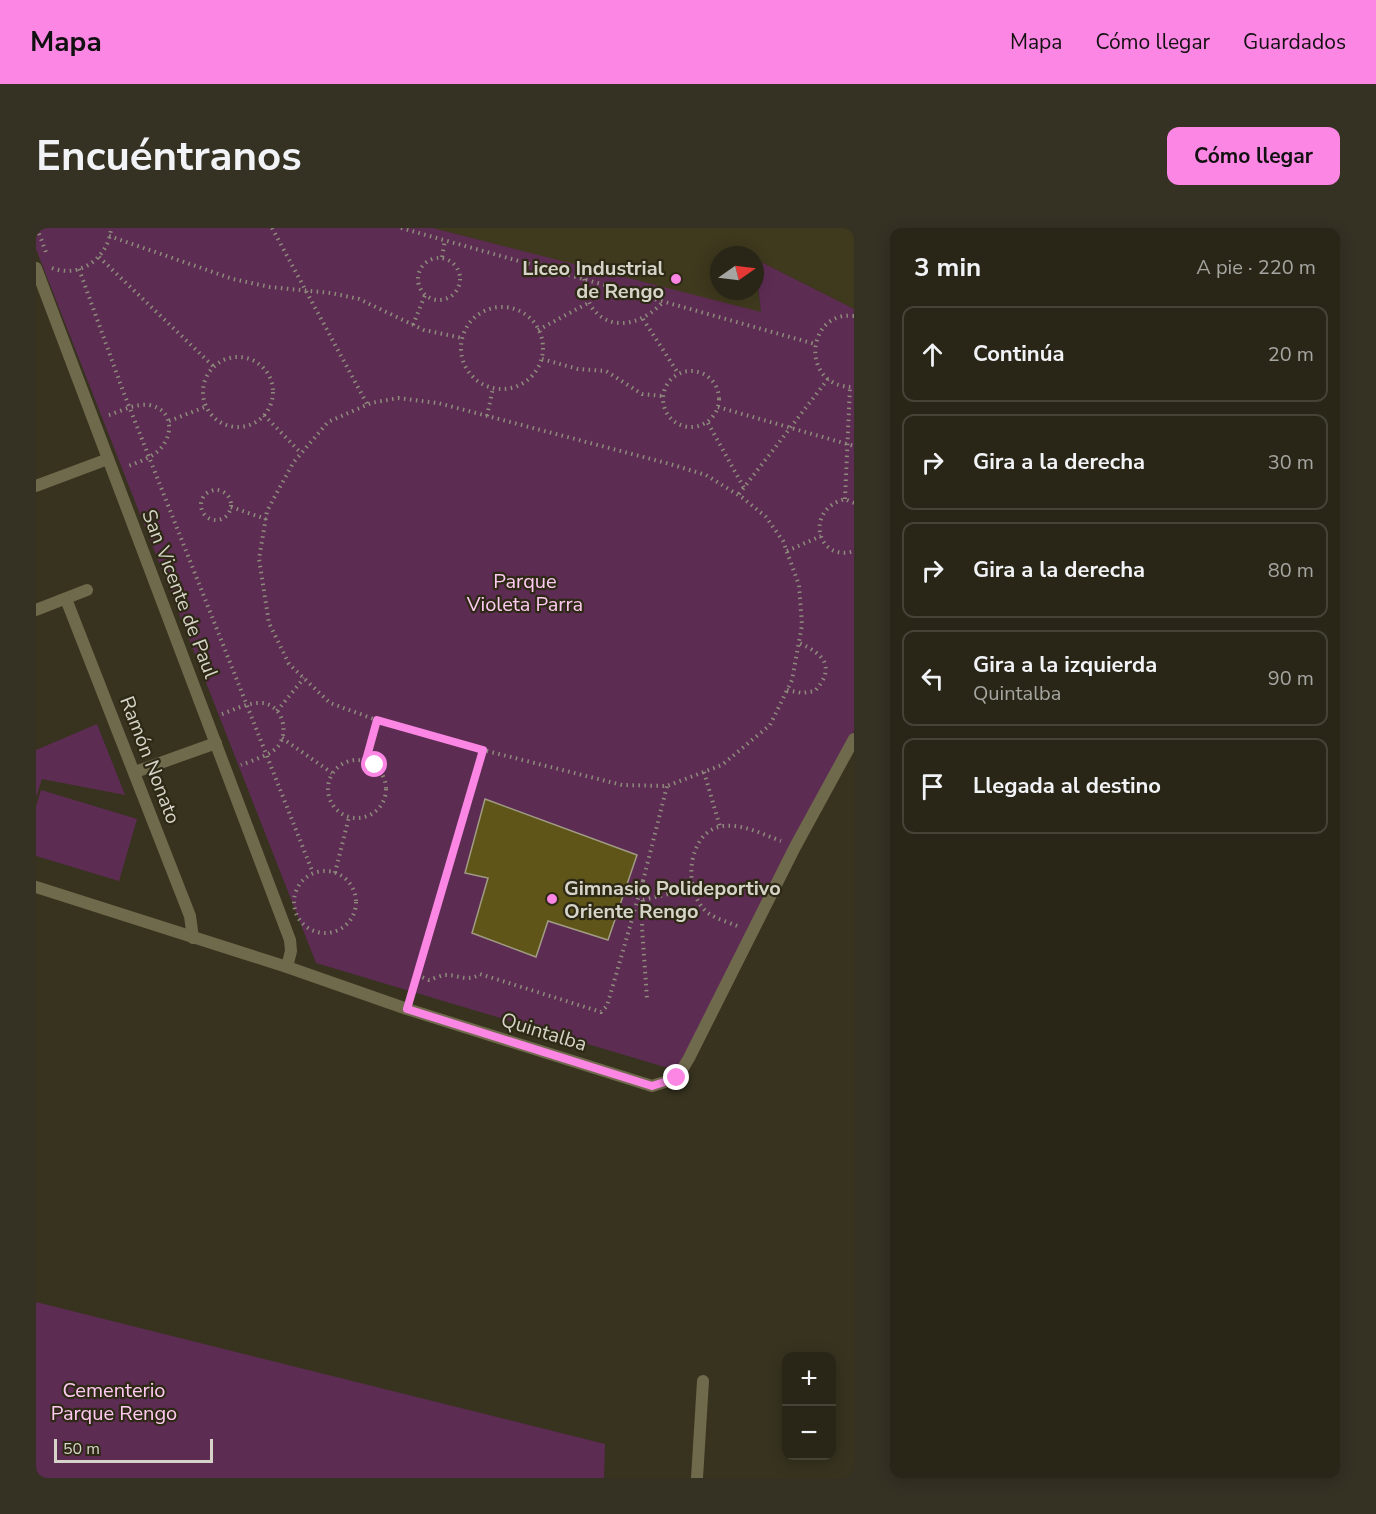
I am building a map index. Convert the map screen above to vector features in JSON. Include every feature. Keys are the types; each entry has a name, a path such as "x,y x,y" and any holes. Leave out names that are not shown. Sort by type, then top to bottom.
{"street":[{"name":"San Vicente de Paul","path":"41,267 108,459 290,940 291,951 287,966"},
{"path":"36,486 108,459"},
{"path":"36,610 87,590"},
{"name":"Ramón Nonato","path":"66,599 190,916 193,938"},
{"name":"Quintalba","path":"36,887 287,966 407,1009 652,1086 677,1078 795,847 854,739"},
{"path":"135,772 216,743"},
{"path":"698,1478 704,1381"}],"path":[{"path":"41,267 59,270 88,266 99,257 107,245 111,228"},
{"path":"272,228 367,404"},
{"path":"401,228 815,344"},
{"path":"109,236 233,279 270,287 331,293 359,299 413,326 462,338"},
{"path":"442,258 445,240"},
{"path":"99,257 213,366"},
{"path":"442,258 455,264 461,277 457,291 445,300 432,299 426,295 419,284 420,270 428,260 442,258"},
{"path":"79,269 129,408 313,873"},
{"path":"584,279 594,310 608,320 626,324 643,319 663,302"},
{"path":"413,326 426,295"},
{"path":"538,330 590,302"},
{"path":"500,307 513,308 524,313 534,322 538,330 543,346 542,359 536,372 526,382 513,388 499,389 485,386 474,378 465,366 461,352 462,338 467,326 487,310 500,307"},
{"path":"845,500 852,387 828,380 818,367 814,356 819,333 827,324 837,318 854,316"},
{"path":"643,319 678,374"},
{"path":"246,357 265,369 271,379 273,390 272,401 264,415 250,426 238,428 226,426 215,420 202,400 202,387 206,375 213,366 224,359 246,357"},
{"path":"542,359 578,369 606,371 642,394 662,396"},
{"path":"687,370 705,374 718,389 720,398 718,407 708,423 690,428 681,426 667,414 662,396 670,379 678,374 687,370"},
{"path":"739,494 828,380"},
{"path":"487,416 493,388"},
{"path":"398,398 438,403 487,416 706,475 739,494 765,518 783,541 799,585 802,625 792,680 770,725 722,765 667,786 622,785 483,750 377,720 330,703 289,664 269,623 259,559 267,511 293,463 328,422 367,404 398,398"},
{"path":"109,415 129,408 148,405 159,408 166,414 169,421 170,433 166,444 153,455 128,466"},
{"path":"169,421 205,407"},
{"path":"718,407 854,447"},
{"path":"264,415 302,453"},
{"path":"708,423 744,488"},
{"path":"212,490 222,491 229,497 231,507 226,516 222,518 208,518 202,510 202,500 212,490"},
{"path":"854,503 845,500 837,501 824,512 819,528 820,536 831,550 840,553 854,551"},
{"path":"231,507 266,519"},
{"path":"787,551 820,536"},
{"path":"787,690 802,693 815,691 824,681 827,667 822,657 811,648 799,643"},
{"path":"277,711 304,678"},
{"path":"222,714 262,702 282,717 285,730 279,745 242,765"},
{"path":"366,760 377,720"},
{"path":"282,738 332,773"},
{"path":"407,1009 483,750"},
{"path":"349,760 366,760 375,765 386,782 383,802 369,816 349,817 339,813 328,796 332,773 349,760"},
{"path":"704,772 720,827"},
{"path":"417,975 429,980 444,975 462,979 480,974 601,1012 607,1006 643,881 667,786"},
{"path":"335,873 349,817"},
{"path":"751,933 707,912 697,898 691,860 696,846 706,833 720,827 742,827 795,847"},
{"path":"324,871 344,877 355,893 355,912 351,921 344,927 326,934 306,927 298,919 294,909 294,898 298,888 304,879 313,873 324,871"},
{"path":"643,881 642,928 647,998"},
{"path":"643,900 694,888"}],"shaded area":[{"name":"Liceo Industrial de Rengo","path":"433,228 854,228 854,309 764,264 764,246 710,246 710,300"},
{"name":"Liceo Industrial de Rengo","path":"711,300 759,300 761,313"}],"green space":[{"name":"Parque Violeta Parra","path":"36,228 433,228 761,312 760,300 764,300 764,264 854,309 854,731 678,1071 316,963 36,249"},
{"path":"97,724 125,795 42,779 36,797 36,750"},
{"path":"41,790 137,819 119,881 36,856 36,806"},
{"name":"Cementerio Parque Rengo","path":"36,1302 605,1444 604,1478 36,1478"}],"building":[{"name":"Gimnasio Polideportivo Oriente Rengo","path":"485,799 637,855 608,940 548,921 536,957 472,933 488,878 465,873"}],"place":[{"name":"Liceo Industrial de Rengo","path":"676,279"},
{"name":"Gimnasio Polideportivo Oriente Rengo","path":"552,899"}],"route":[{"path":"375,765 366,760 377,720 483,750 407,1009 652,1086 677,1078"}]}
